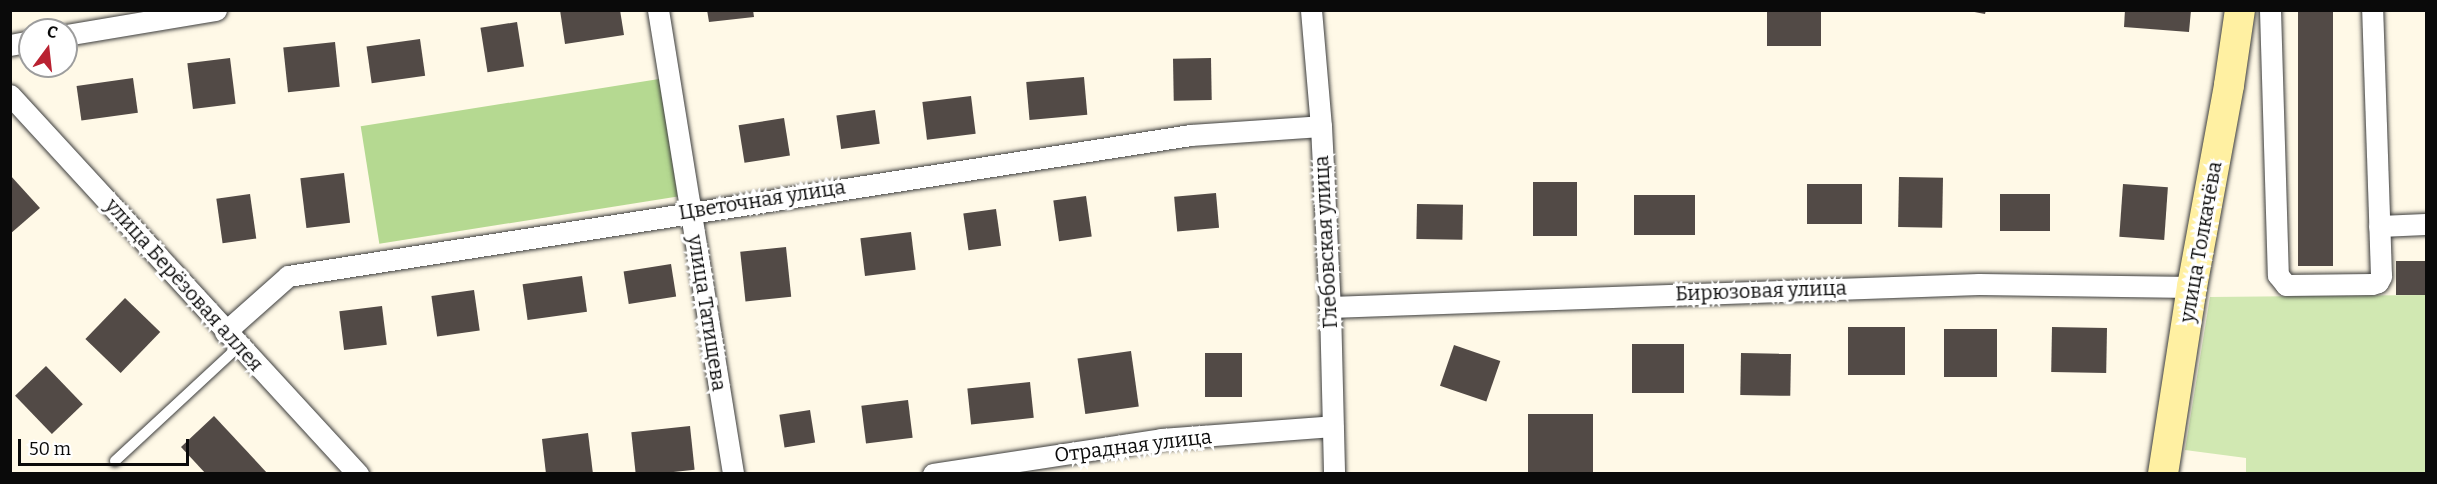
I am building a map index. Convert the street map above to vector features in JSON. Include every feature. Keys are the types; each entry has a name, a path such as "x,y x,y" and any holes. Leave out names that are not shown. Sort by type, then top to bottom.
{"street":[{"path":"78,33 216,10"},
{"name":"улица Татищева","path":"658,10 733,474"},
{"name":"Глебовская улица","path":"1311,10 1330,307 1334,474"},
{"name":"улица Толкачёва","path":"2168,473 2192,287 2229,85 2240,10"},
{"path":"2270,10 2278,275 2286,285 2378,282 2381,276 2372,10"},
{"name":"улица Берёзовая аллея","path":"10,95 358,474"},
{"name":"Цветочная улица","path":"232,339 288,276 690,211 1190,135 1320,126"},
{"path":"2379,226 2427,224"},
{"name":"Бирюзовая улица","path":"1330,307 1980,284 2192,287"},
{"name":"Отрадная улица","path":"933,474 1161,439 1333,426"}],"lane":[{"name":"Цветочная улица","path":"115,461 232,339"}],"green space":[{"path":"659,79 678,197 379,244 361,126"},
{"path":"2426,295 2426,473 2246,473 2246,458 2185,450 2210,297"}],"building":[{"path":"560,10 620,10 624,35 565,44"},
{"path":"707,10 753,10 754,17 709,22"},
{"path":"1767,10 1821,10 1821,46 1767,46"},
{"path":"1964,10 1986,10 1985,14"},
{"path":"2125,10 2191,10 2189,32 2124,27"},
{"path":"2298,10 2333,10 2333,266 2298,266"},
{"path":"517,22 524,66 487,72 480,28"},
{"path":"420,39 425,76 372,83 367,47"},
{"path":"335,42 340,87 288,92 283,47"},
{"path":"230,58 236,104 193,109 187,63"},
{"path":"1211,58 1212,100 1174,101 1173,59"},
{"path":"1084,77 1087,115 1030,120 1026,82"},
{"path":"133,78 138,113 81,121 77,86"},
{"path":"971,96 976,134 927,140 922,102"},
{"path":"875,110 880,144 841,149 836,115"},
{"path":"784,118 790,156 745,163 739,125"},
{"path":"344,173 350,223 306,228 300,178"},
{"path":"10,175 40,208 10,234"},
{"path":"1899,177 1943,178 1942,228 1898,227"},
{"path":"1533,182 1577,182 1577,236 1533,236"},
{"path":"1807,184 1862,184 1862,224 1807,224"},
{"path":"2123,184 2168,187 2164,240 2119,237"},
{"path":"1216,193 1219,228 1177,232 1174,197"},
{"path":"250,194 256,239 223,243 216,199"},
{"path":"2000,194 2050,194 2050,231 2000,231"},
{"path":"1634,195 1695,195 1695,235 1634,235"},
{"path":"1086,196 1092,237 1059,241 1053,201"},
{"path":"1417,204 1463,205 1462,240 1416,239"},
{"path":"996,209 1001,246 968,250 963,214"},
{"path":"911,232 916,270 865,276 860,238"},
{"path":"786,247 791,297 745,302 740,252"},
{"path":"2396,261 2426,261 2426,295 2396,295"},
{"path":"671,264 676,297 629,304 624,272"},
{"path":"582,276 587,312 528,320 523,284"},
{"path":"474,290 480,331 437,337 431,296"},
{"path":"125,298 160,332 121,373 85,339"},
{"path":"382,306 387,345 344,350 339,311"},
{"path":"1848,327 1905,327 1905,375 1848,375"},
{"path":"2052,327 2107,328 2106,373 2051,372"},
{"path":"1944,329 1997,329 1997,377 1944,377"},
{"path":"1632,344 1684,344 1684,393 1632,393"},
{"path":"1454,345 1500,361 1486,402 1440,386"},
{"path":"1131,351 1139,406 1085,414 1078,359"},
{"path":"1205,353 1242,353 1242,397 1205,397"},
{"path":"1741,353 1791,354 1790,396 1740,395"},
{"path":"46,366 83,404 52,434 15,396"},
{"path":"1030,382 1034,418 971,424 967,389"},
{"path":"908,400 913,438 866,443 861,406"},
{"path":"810,410 815,443 785,447 779,415"},
{"path":"1528,414 1593,414 1593,474 1528,474"},
{"path":"214,416 268,474 206,474 181,447"},
{"path":"690,426 695,470 636,474 631,432"},
{"path":"588,433 593,474 546,474 542,439"}]}
